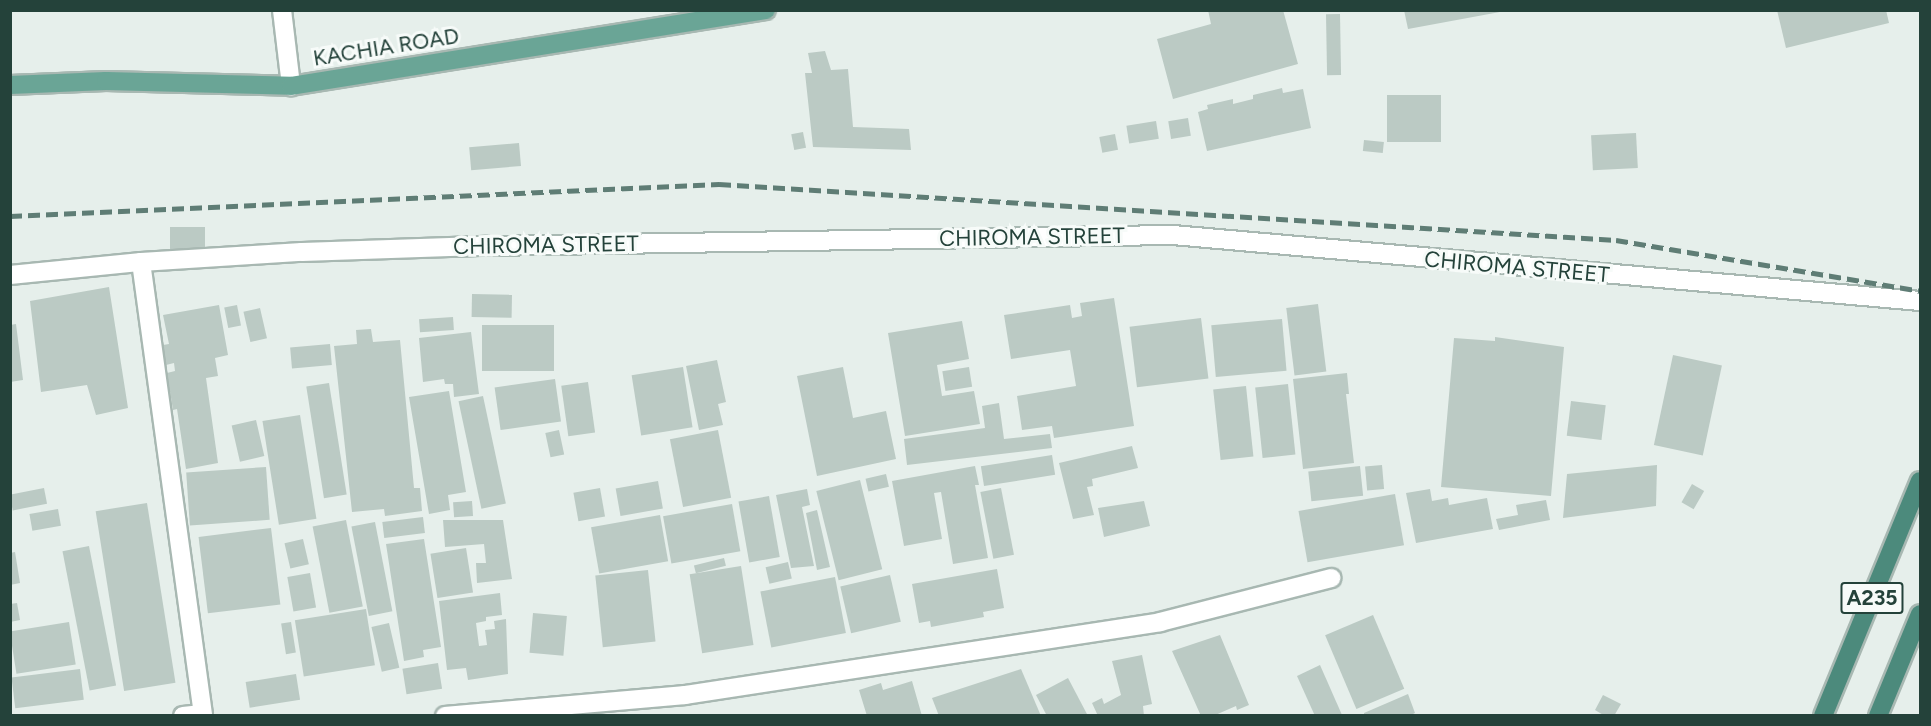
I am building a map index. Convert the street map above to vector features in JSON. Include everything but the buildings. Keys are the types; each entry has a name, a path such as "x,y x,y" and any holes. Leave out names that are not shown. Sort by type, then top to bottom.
{"highway":[{"name":"A235","path":"1823,716 1920,481"},
{"name":"A235","path":"1878,716 1920,614"}],"main road":[{"name":"KACHIA ROAD","path":"10,85 106,81 291,86 766,10"}],"street":[{"path":"282,10 291,86"},
{"name":"CHIROMA STREET","path":"10,275 141,262 302,252 487,246 1173,235 1920,302"},
{"path":"141,262 202,715 183,716"},
{"path":"445,716 685,695 1160,622 1331,578"}],"railway":[{"path":"10,216 719,184 1616,240 1920,291"}]}
